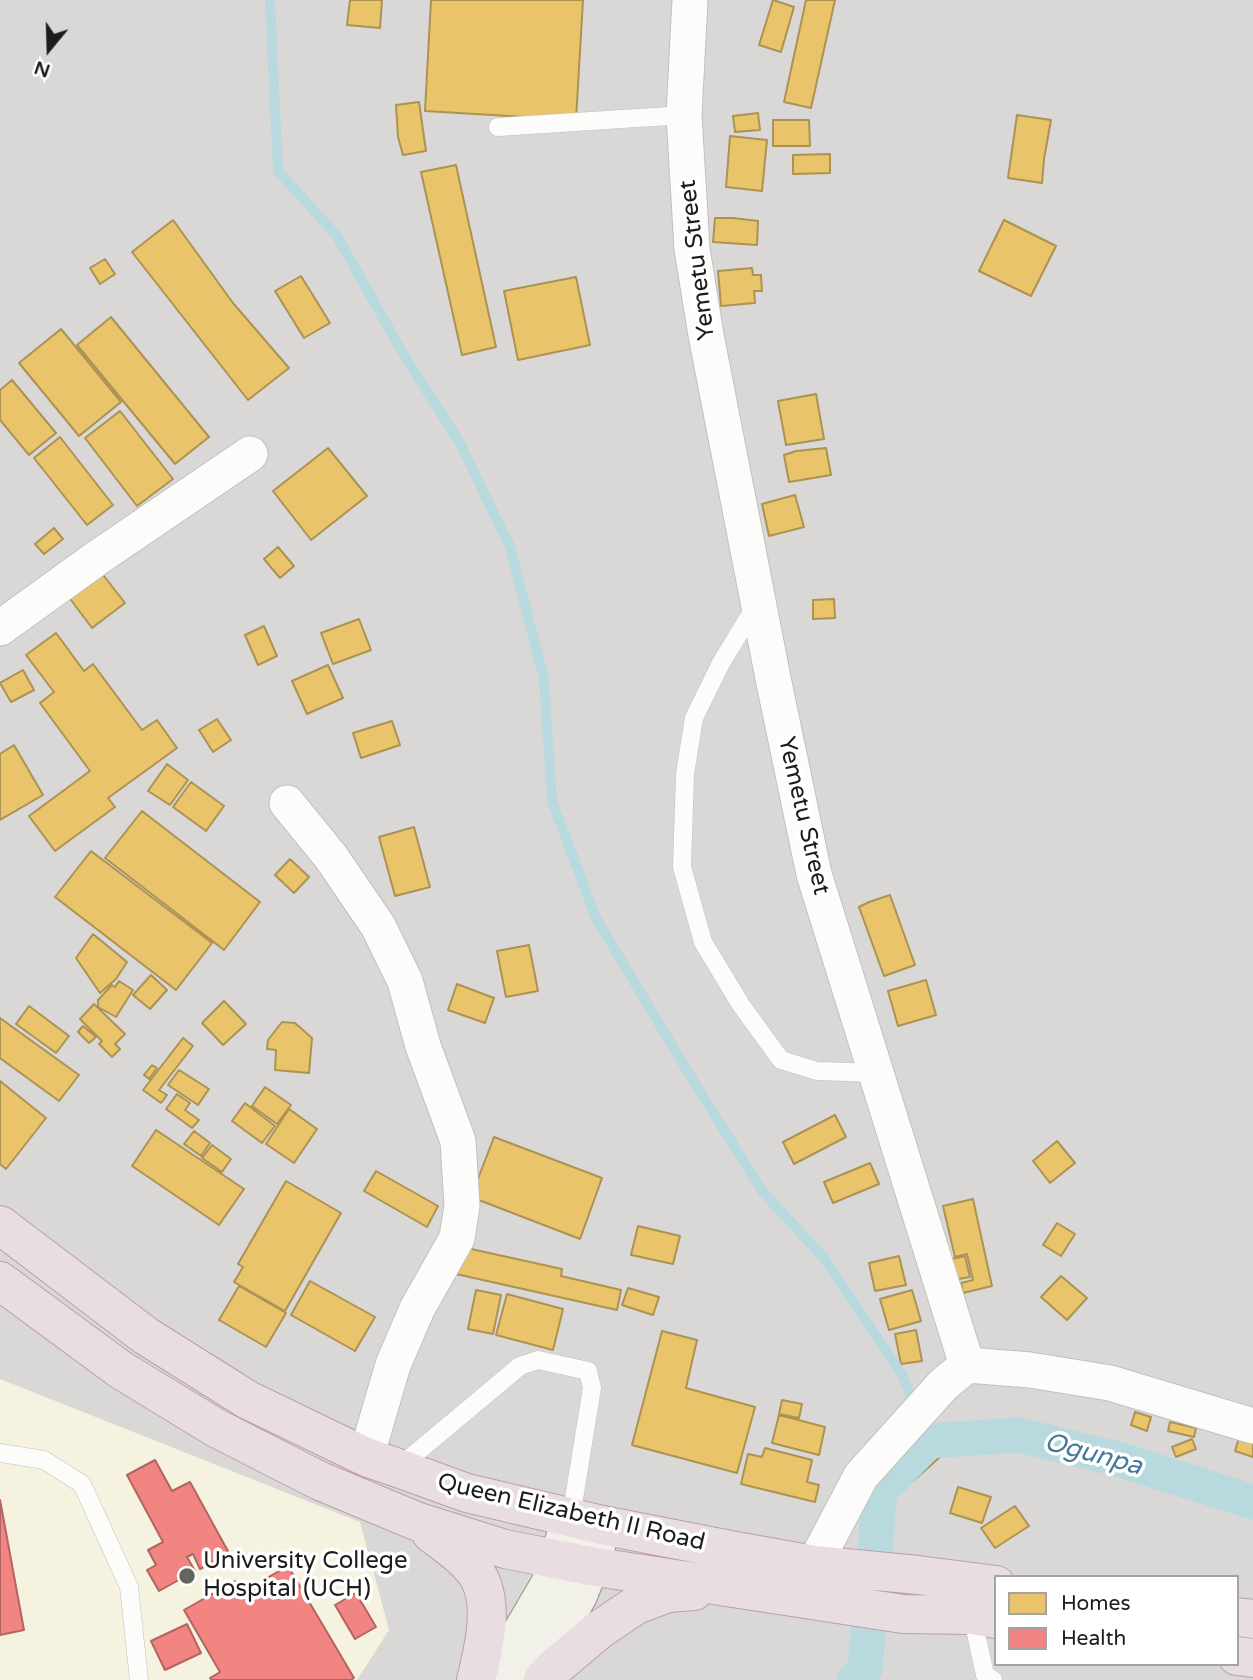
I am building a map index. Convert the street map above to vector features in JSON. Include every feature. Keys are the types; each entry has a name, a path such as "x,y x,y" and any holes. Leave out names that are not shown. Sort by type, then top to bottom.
{"highway":[{"name":"Queen Elizabeth II Road","path":"0,1225 146,1336 248,1400 382,1462 467,1493 587,1521 814,1565 994,1585"},
{"name":"Queen Elizabeth II Road","path":"0,1281 121,1370 216,1429 320,1481 416,1521 505,1549 575,1563 903,1614 984,1617"},
{"path":"416,1521 474,1569 482,1584 487,1615 483,1652 476,1680"},
{"path":"543,1680 599,1630 636,1605 668,1593 755,1591"}],"main road":[{"path":"531,1680 578,1595 575,1563 587,1521"},
{"path":"492,1680 550,1584 575,1563"}],"street":[{"name":"Yemetu Street","path":"690,0 684,115 692,249 706,335 814,874 876,1073 955,1375"},
{"path":"0,628 250,454"},
{"path":"287,803 331,857 378,926 405,981 424,1046 458,1142 462,1206 457,1238 417,1309 393,1365 382,1462"},
{"path":"814,1565 861,1476 909,1421 955,1375 1030,1370 1110,1382 1253,1426"}],"lane":[{"path":"498,127 684,115"},
{"path":"758,601 720,663 694,718 685,774 682,867 703,942 741,1004 781,1060 817,1071 876,1073"},
{"path":"382,1462 520,1366 538,1360 588,1371 592,1388 587,1521"},
{"path":"0,1453 44,1460 82,1484 130,1587 139,1680"},
{"path":"984,1617 985,1675 993,1680"}],"shaded area":[{"path":"0,0 1253,0 1253,1680 0,1680"},
{"name":"University College Hospital (UCH)","path":"0,1379 360,1522 389,1630 357,1680 0,1680"}],"building: Homes":[{"path":"350,0 382,0 380,28 347,25"},
{"path":"431,0 583,0 576,120 425,111"},
{"path":"773,0 794,7 781,52 759,45"},
{"path":"806,0 835,0 811,108 784,102"},
{"path":"419,102 426,151 403,155 398,137 396,105"},
{"path":"758,113 760,130 735,132 733,116"},
{"path":"1017,115 1051,120 1042,183 1008,178"},
{"path":"773,120 809,120 810,146 773,146"},
{"path":"730,136 767,140 762,191 726,187"},
{"path":"830,154 830,173 793,174 793,155"},
{"path":"456,165 496,347 462,355 421,172"},
{"path":"715,218 758,221 757,245 713,242"},
{"path":"173,220 233,303 289,368 248,400 132,252"},
{"path":"1004,220 1056,246 1031,296 979,271"},
{"path":"105,259 115,274 100,284 90,268"},
{"path":"752,268 753,275 761,275 762,291 754,291 755,303 721,306 718,271"},
{"path":"301,276 330,323 304,338 275,291"},
{"path":"576,277 590,345 518,360 504,291"},
{"path":"111,317 209,437 175,464 77,345"},
{"path":"61,329 121,402 79,436 19,363"},
{"path":"12,380 56,433 29,455 0,420 0,390"},
{"path":"816,394 824,439 786,445 778,401"},
{"path":"120,411 173,479 137,506 85,438"},
{"path":"60,437 113,505 87,525 34,458"},
{"path":"328,448 367,496 311,540 273,491"},
{"path":"826,448 831,475 789,482 784,455"},
{"path":"795,495 804,527 769,536 762,504"},
{"path":"54,528 63,539 44,554 35,544"},
{"path":"278,547 294,566 280,578 264,559"},
{"path":"100,571 125,603 92,628 68,596"},
{"path":"834,599 835,618 813,619 813,600"},
{"path":"359,619 371,650 333,664 321,633"},
{"path":"264,626 277,656 258,665 245,635"},
{"path":"56,633 84,671 93,664 142,730 157,720 177,748 108,798 115,807 55,851 29,816 90,771 40,703 54,692 26,655"},
{"path":"328,665 343,698 307,714 292,681"},
{"path":"23,670 34,690 11,702 0,683"},
{"path":"217,719 231,740 213,752 199,730"},
{"path":"392,721 400,745 361,758 353,733"},
{"path":"14,745 43,795 0,820 0,754"},
{"path":"167,764 188,780 170,805 148,791"},
{"path":"191,782 224,806 206,831 173,807"},
{"path":"142,811 260,902 224,950 105,858"},
{"path":"414,827 430,887 395,896 379,837"},
{"path":"91,851 212,943 176,990 55,897"},
{"path":"290,859 309,877 294,893 275,875"},
{"path":"890,895 915,965 884,976 859,907"},
{"path":"93,934 127,962 116,979 100,993 76,958"},
{"path":"529,945 538,991 506,997 497,951"},
{"path":"151,975 167,990 150,1009 133,995"},
{"path":"926,980 936,1015 898,1026 888,991"},
{"path":"119,981 133,990 116,1017 98,1007 98,1000"},
{"path":"457,984 494,998 485,1023 448,1010"},
{"path":"224,1001 246,1024 223,1045 202,1023"},
{"path":"94,1004 125,1034 115,1044 120,1049 112,1057 99,1044 102,1041 80,1019"},
{"path":"29,1006 69,1036 56,1053 16,1024"},
{"path":"0,1018 79,1075 59,1101 0,1058"},
{"path":"282,1022 295,1023 312,1038 309,1073 275,1070 276,1050 267,1049 268,1040"},
{"path":"83,1026 96,1037 89,1043 78,1032"},
{"path":"183,1038 193,1046 159,1090 167,1095 161,1103 143,1090"},
{"path":"152,1065 157,1068 149,1079 144,1075"},
{"path":"179,1070 209,1089 198,1105 168,1085"},
{"path":"0,1081 46,1118 6,1169 0,1164"},
{"path":"265,1087 291,1105 277,1124 252,1106"},
{"path":"177,1094 190,1103 185,1110 199,1120 192,1128 166,1109"},
{"path":"245,1103 275,1126 262,1143 232,1121"},
{"path":"289,1109 317,1129 294,1163 266,1144"},
{"path":"835,1115 846,1137 794,1164 783,1142"},
{"path":"156,1130 244,1189 219,1225 132,1166"},
{"path":"194,1131 210,1143 201,1156 184,1144"},
{"path":"494,1137 602,1178 580,1239 471,1197"},
{"path":"1057,1141 1075,1163 1050,1183 1033,1161"},
{"path":"212,1145 231,1159 222,1172 202,1158"},
{"path":"870,1163 879,1184 833,1203 824,1182"},
{"path":"376,1171 438,1206 427,1227 364,1191"},
{"path":"286,1181 341,1213 285,1311 234,1282 243,1267 238,1264"},
{"path":"973,1199 992,1286 963,1293 961,1283 973,1280 967,1254 955,1257 943,1206"},
{"path":"1057,1223 1075,1234 1061,1256 1043,1245"},
{"path":"638,1226 680,1236 673,1264 631,1255"},
{"path":"462,1247 562,1269 561,1276 621,1290 617,1310 456,1274"},
{"path":"899,1256 906,1285 875,1291 869,1263"},
{"path":"965,1256 970,1277 948,1281 943,1261"},
{"path":"1061,1276 1087,1298 1067,1320 1041,1297"},
{"path":"310,1281 375,1317 355,1351 291,1315"},
{"path":"239,1286 286,1313 266,1347 219,1320"},
{"path":"628,1288 659,1297 653,1315 622,1305"},
{"path":"476,1290 501,1295 493,1334 468,1329"},
{"path":"912,1290 921,1321 889,1330 880,1299"},
{"path":"507,1294 563,1309 553,1350 496,1335"},
{"path":"916,1330 922,1361 901,1364 895,1334"},
{"path":"662,1331 697,1340 686,1388 755,1407 737,1473 632,1445"},
{"path":"782,1400 802,1404 799,1418 779,1414"},
{"path":"1135,1412 1151,1417 1147,1431 1131,1425"},
{"path":"779,1415 825,1427 819,1455 772,1443"},
{"path":"1170,1422 1196,1428 1194,1437 1168,1431"},
{"path":"1241,1431 1253,1435 1253,1457 1235,1451"},
{"path":"1192,1439 1196,1449 1176,1457 1172,1447"},
{"path":"765,1448 812,1460 807,1482 819,1485 815,1502 741,1484 748,1454 762,1457"},
{"path":"933,1448 941,1456 912,1482 904,1474"},
{"path":"958,1487 991,1497 982,1523 950,1513"},
{"path":"1015,1506 1029,1526 995,1548 981,1528"}],"building: Health":[{"path":"155,1460 172,1491 190,1482 229,1553 200,1569 193,1554 187,1557 195,1571 159,1591 147,1570 156,1565 148,1550 163,1542 127,1475"},
{"path":"0,1500 24,1630 0,1635"},
{"path":"288,1566 354,1678 212,1680 210,1678 220,1672 184,1610 235,1581 242,1592"},
{"path":"356,1593 376,1627 355,1639 335,1605"},
{"path":"187,1624 201,1653 165,1670 151,1641"}],"waterway":[{"path":"270,0 278,171 337,236 402,352 460,443 510,547 544,679 552,801 596,918 762,1191 824,1258 903,1376 915,1407"},
{"path":"921,1420 929,1441"},
{"name":"Ogunpa","path":"855,1680 865,1668 880,1491 929,1441 1018,1435 1118,1459 1253,1502"}],"place":[{"name":"University College Hospital (UCH)","path":"187,1576"}]}
